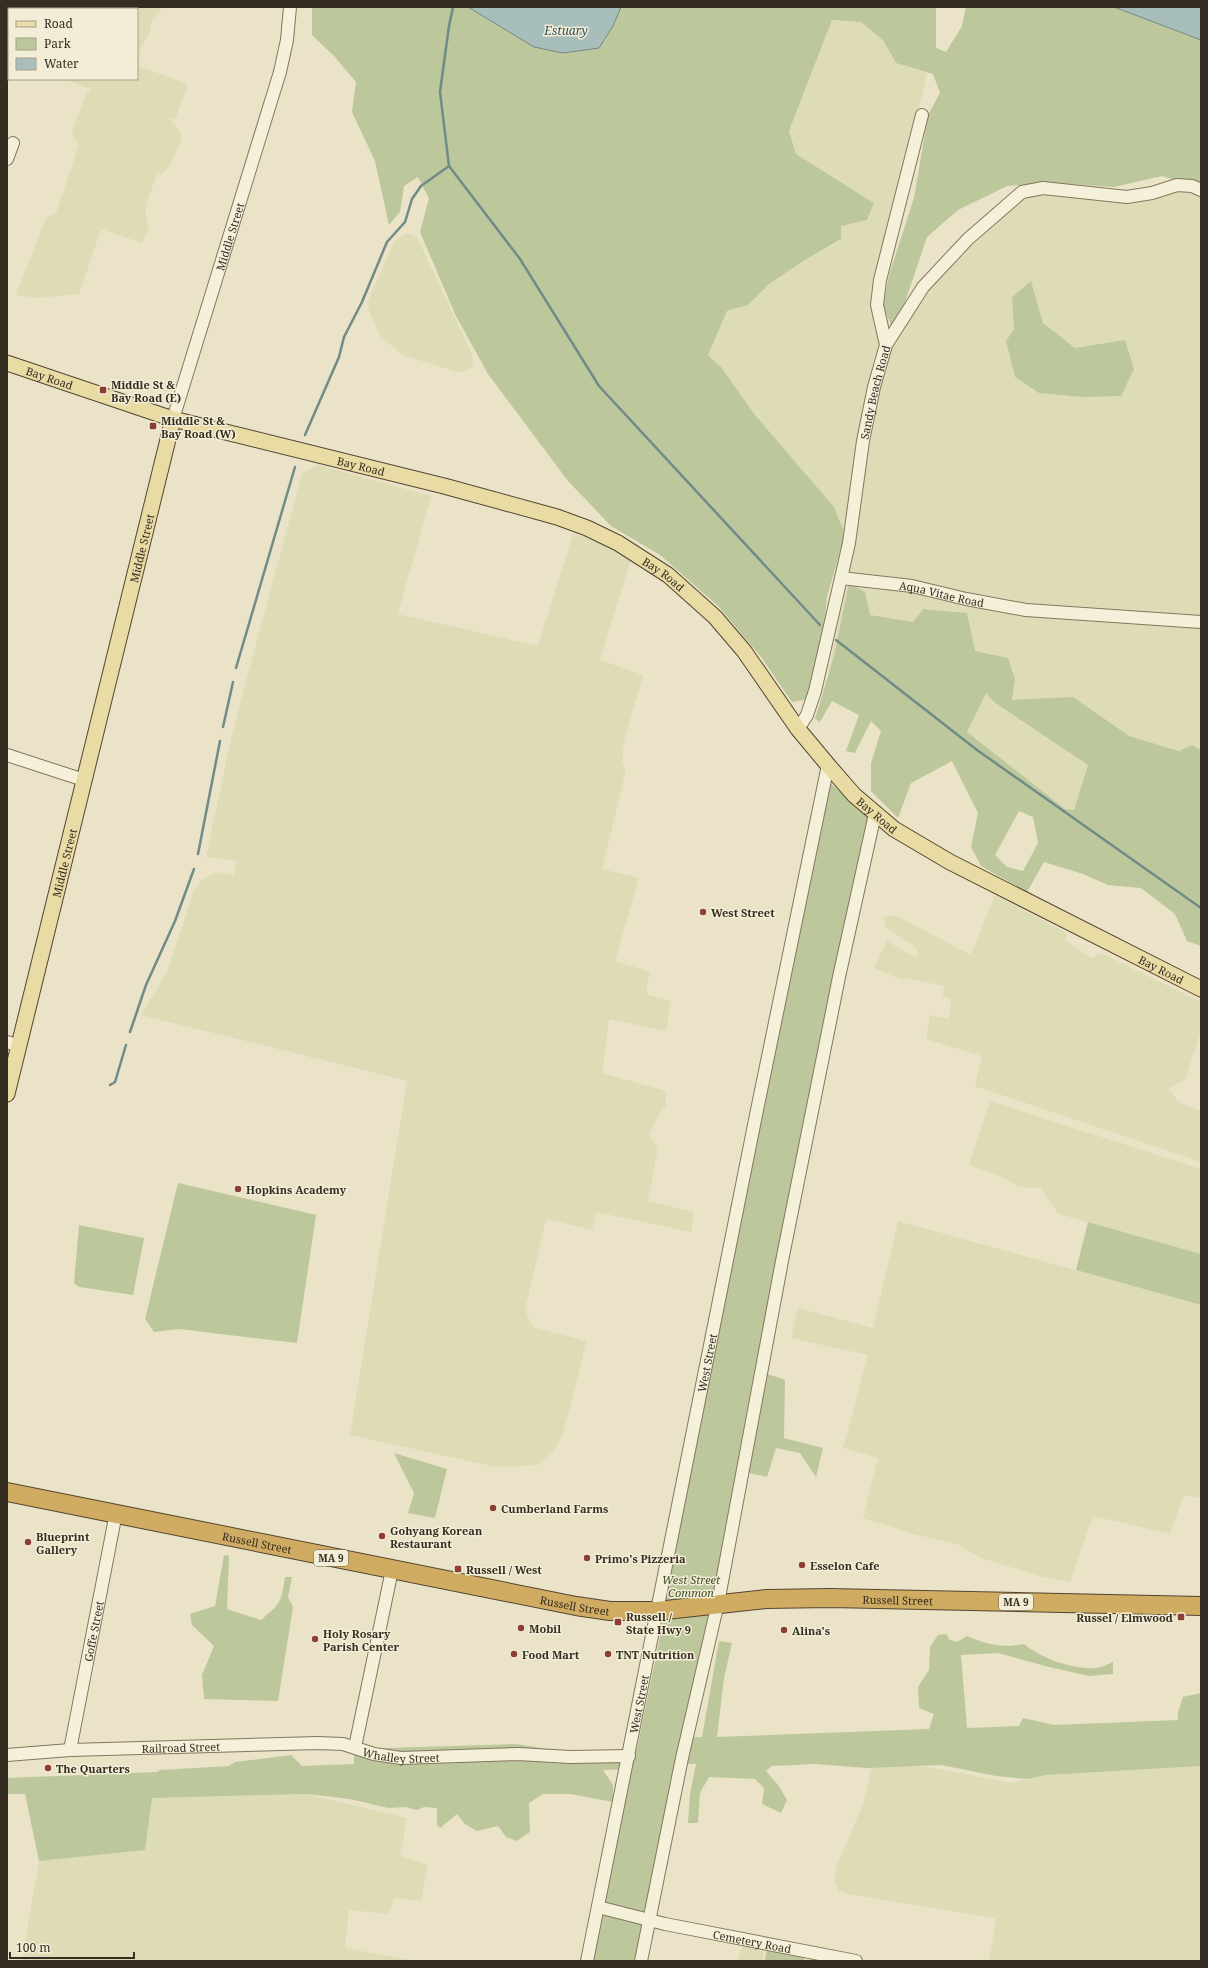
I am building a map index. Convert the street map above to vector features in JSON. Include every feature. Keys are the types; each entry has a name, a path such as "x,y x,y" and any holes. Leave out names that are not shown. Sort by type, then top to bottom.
{"highway":[{"name":"Russell Street","path":"7,1492 392,1570 576,1606 610,1611 657,1611 766,1599 830,1598 1201,1606"}],"main road":[{"name":"Bay Road","path":"7,363 173,419 452,488 558,517 603,535 634,552 668,575 715,617 744,651 798,729 854,795 875,814 919,845 950,862 1201,990"},
{"name":"Middle Street","path":"7,1094 13,1044 84,780 173,419"}],"street":[{"name":"Middle Street","path":"173,419 278,79 287,40 290,7"},
{"name":"Sandy Beach Road","path":"841,578 849,543 863,441 874,387 886,345 877,305 880,280 922,115"},
{"path":"7,159 13,143"},
{"path":"886,345 923,287 968,238 1022,192 1043,188 1127,197 1177,185 1192,186 1201,190"},
{"path":"798,729 807,715 815,691 841,578"},
{"name":"Aqua Vitae Road","path":"841,578 912,586 966,599 1026,610 1201,622"},
{"path":"7,755 84,780"},
{"name":"West Street","path":"587,1961 774,1026 828,765"},
{"path":"641,1961 682,1758 718,1604 781,1267 839,977 875,814"},
{"name":"Goffe Street","path":"70,1750 116,1513"},
{"name":"Whalley Street","path":"392,1570 355,1747 374,1754 401,1758 518,1754 570,1757 629,1756"},
{"name":"Railroad Street","path":"7,1755 70,1750 318,1743 343,1744 355,1747"},
{"name":"Cemetery Road","path":"598,1907 650,1920 856,1961"}],"shaded area":[{"path":"7,7 54,7 8,8 7,72"},
{"path":"163,7 152,19 150,31 141,48 138,66 138,8 60,8"},
{"path":"832,20 861,22 883,40 896,63 927,73 904,174 876,279 880,340 845,534 834,507 755,415 721,367 708,355 727,311 748,305 769,284 805,260 841,240 841,226 867,220 874,203 796,154 789,131"},
{"path":"138,66 186,83 187,88 175,119 168,117 181,133 181,141 170,166 160,175 157,174 146,204 146,218 149,227 142,243 101,229 79,294 38,298 16,295 46,218 56,213 79,145 73,137 72,131 86,95 91,89 66,80 138,80"},
{"path":"1181,189 1201,196 1201,619 1027,607 910,581 848,572 875,398 892,345 928,289 1026,194 1126,202","holes":["1031,281 1043,323 1075,348 1082,397 1039,393 1015,377 1006,341 1014,329"]},
{"path":"406,233 417,237 472,354 473,364 464,372 454,371 403,355 381,337 370,314 367,303 394,242"},
{"path":"318,465 431,496 398,614 538,646 573,534 593,539 631,559 600,660 643,675 624,741 622,764 626,770 602,869 639,878 615,961 651,972 646,985 648,995 671,1001 666,1031 609,1019 602,1073 666,1091 666,1106 658,1116 649,1134 658,1148 648,1201 694,1212 691,1232 596,1212 592,1230 546,1219 525,1310 533,1327 586,1341 580,1370 563,1433 554,1451 538,1465 496,1467 350,1435 407,1081 141,1015 167,972 194,890 201,881 216,872 234,875 237,861 206,857 232,734 302,473"},
{"path":"847,582 1201,625 1201,898 828,672"},
{"path":"995,895 1067,933 1066,941 1092,958 1101,953 1201,1002 1201,1031 1185,1080 1168,1089 1179,1102 1201,1111 1201,1162 975,1086 982,1056 926,1039 930,1015 949,1019 951,998 943,997 944,986 907,978 902,980 874,968 887,941 916,958 918,955 916,947 885,927 883,917 895,915 971,955"},
{"path":"990,1101 1201,1169 1201,1254 1059,1214 1040,1188 1019,1187 1000,1176 969,1165"},
{"path":"898,1221 1201,1305 1201,1498 1184,1495 1170,1534 1093,1516 1070,1582 1043,1577 981,1558 957,1544 913,1534 863,1518 878,1458 843,1448 868,1355 791,1338 798,1308 873,1328"},
{"path":"885,1762 935,1768 1011,1783 1046,1775 1201,1766 1201,1961 989,1961 996,1921 994,1918 848,1894 839,1891 835,1883 836,1868 863,1804 872,1766"},
{"path":"306,1794 407,1818 400,1856 428,1865 421,1901 394,1898 389,1914 349,1910 345,1948 415,1961 22,1961 39,1861 145,1850 151,1798"},
{"path":"743,1943 764,1950 763,1961 738,1961"}],"green space":[{"path":"312,7 469,7 490,20 599,48 613,26 621,7 936,7 936,48 946,52 962,26 966,7 1114,7 1201,40 1201,188 1162,176 1114,187 1053,183 1007,186 958,210 927,237 905,302 891,325 883,306 889,275 914,198 928,115 940,93 933,74 896,63 883,40 861,22 832,20 789,131 796,154 874,203 867,220 841,226 841,239 805,260 769,284 748,305 727,311 708,355 721,367 755,415 834,507 845,534 827,597 823,639 808,699 792,702 761,657 718,606 660,555 611,526 568,481 488,374 456,316 420,232 429,198 418,177 404,186 400,212 389,225 375,161 352,112 356,82 335,57 312,35"},
{"path":"1031,281 1043,323 1075,348 1125,340 1134,369 1121,396 1082,397 1039,393 1015,377 1006,341 1014,329 1012,297"},
{"path":"849,583 865,592 870,615 913,622 923,609 967,613 975,651 1008,658 1015,679 1012,700 1073,697 1129,736 1179,751 1192,745 1201,750 1201,946 1187,941 1175,914 1141,888 1108,885 1083,874 1044,862 1027,892 981,866 971,847 978,813 952,761 911,783 898,818 871,791 871,763 881,731 871,721 855,753 846,751 859,715 832,701 820,722 815,719 834,656","holes":["986,693 994,702 1088,765 1074,810 1065,809 967,732","1019,811 1033,817 1038,843 1023,871 1007,867 995,855"]},
{"name":"West Street Common","path":"830,783 869,817 714,1590 681,1738 702,1737 719,1641 732,1643 724,1678 717,1737 929,1729 934,1714 919,1708 918,1687 929,1670 930,1647 938,1635 946,1634 950,1640 957,1642 967,1636 982,1642 1001,1646 1024,1644 1048,1658 1078,1667 1098,1668 1113,1662 1113,1674 1089,1676 998,1653 961,1655 967,1728 1019,1726 1023,1718 1054,1725 1178,1720 1178,1712 1183,1697 1201,1693 1201,1766 1046,1775 1027,1779 996,1776 941,1765 867,1768 815,1764 772,1766 766,1771 779,1786 787,1800 781,1813 762,1804 764,1788 755,1779 709,1777 700,1793 698,1823 688,1823 690,1794 696,1764 676,1764 634,1961 593,1961 632,1769 603,1770 613,1785 613,1802 571,1794 543,1794 529,1803 530,1832 517,1841 506,1837 498,1826 477,1831 465,1824 457,1814 440,1828 437,1825 437,1808 424,1807 417,1810 405,1807 388,1808 350,1799 306,1794 152,1798 145,1850 39,1861 25,1794 7,1794 7,1778 157,1772 160,1770 229,1766 235,1762 291,1755 302,1766 354,1764 354,1749 516,1744 568,1752 637,1749 663,1622 665,1594"},
{"path":"178,1183 316,1215 297,1343 179,1329 154,1332 145,1319"},
{"path":"1088,1222 1201,1254 1201,1305 1076,1270"},
{"path":"79,1225 144,1238 133,1295 79,1287 74,1283"},
{"path":"765,1373 785,1380 784,1438 823,1448 816,1477 800,1453 776,1448 767,1477 749,1473"},
{"path":"394,1453 447,1469 435,1518 408,1513 414,1493"},
{"path":"224,1555 229,1556 227,1609 261,1620 273,1610 279,1602 285,1577 292,1577 288,1597 293,1607 278,1701 204,1699 202,1675 214,1646 192,1625 190,1614 215,1606"},
{"path":"767,1948 805,1956 804,1961 765,1961"}],"water":[{"name":"Estuary","path":"468,7 621,7 613,26 599,48 563,53 534,47"},
{"path":"1114,7 1201,7 1201,40"}],"waterway":[{"path":"453,7 440,92 449,166 520,259 599,386 820,625"},
{"path":"305,435 339,357 344,337 362,302 387,242 405,222 412,199 421,186 449,166"},
{"path":"236,668 295,467"},
{"path":"836,640 977,750 1201,908"},
{"path":"223,727 233,682"},
{"path":"198,854 220,741"},
{"path":"130,1032 146,985 175,921 194,869"},
{"path":"110,1085 115,1082 126,1045"}],"place":[{"name":"Middle St & Bay Road (E)","path":"103,390"},
{"name":"Middle St & Bay Road (W)","path":"153,426"},
{"name":"West Street","path":"703,912"},
{"name":"Hopkins Academy","path":"238,1189"},
{"name":"Cumberland Farms","path":"493,1508"},
{"name":"Gohyang Korean Restaurant","path":"382,1536"},
{"name":"Blueprint Gallery","path":"28,1542"},
{"name":"Primo's Pizzeria","path":"587,1558"},
{"name":"Esselon Cafe","path":"802,1565"},
{"name":"Russell / West","path":"458,1569"},
{"name":"Russel / Elmwood","path":"1181,1617"},
{"name":"Russell / State Hwy 9","path":"618,1622"},
{"name":"Mobil","path":"521,1628"},
{"name":"Alina's","path":"784,1630"},
{"name":"Holy Rosary Parish Center","path":"315,1639"},
{"name":"Food Mart","path":"514,1654"},
{"name":"TNT Nutrition","path":"608,1654"},
{"name":"The Quarters","path":"48,1768"}]}
